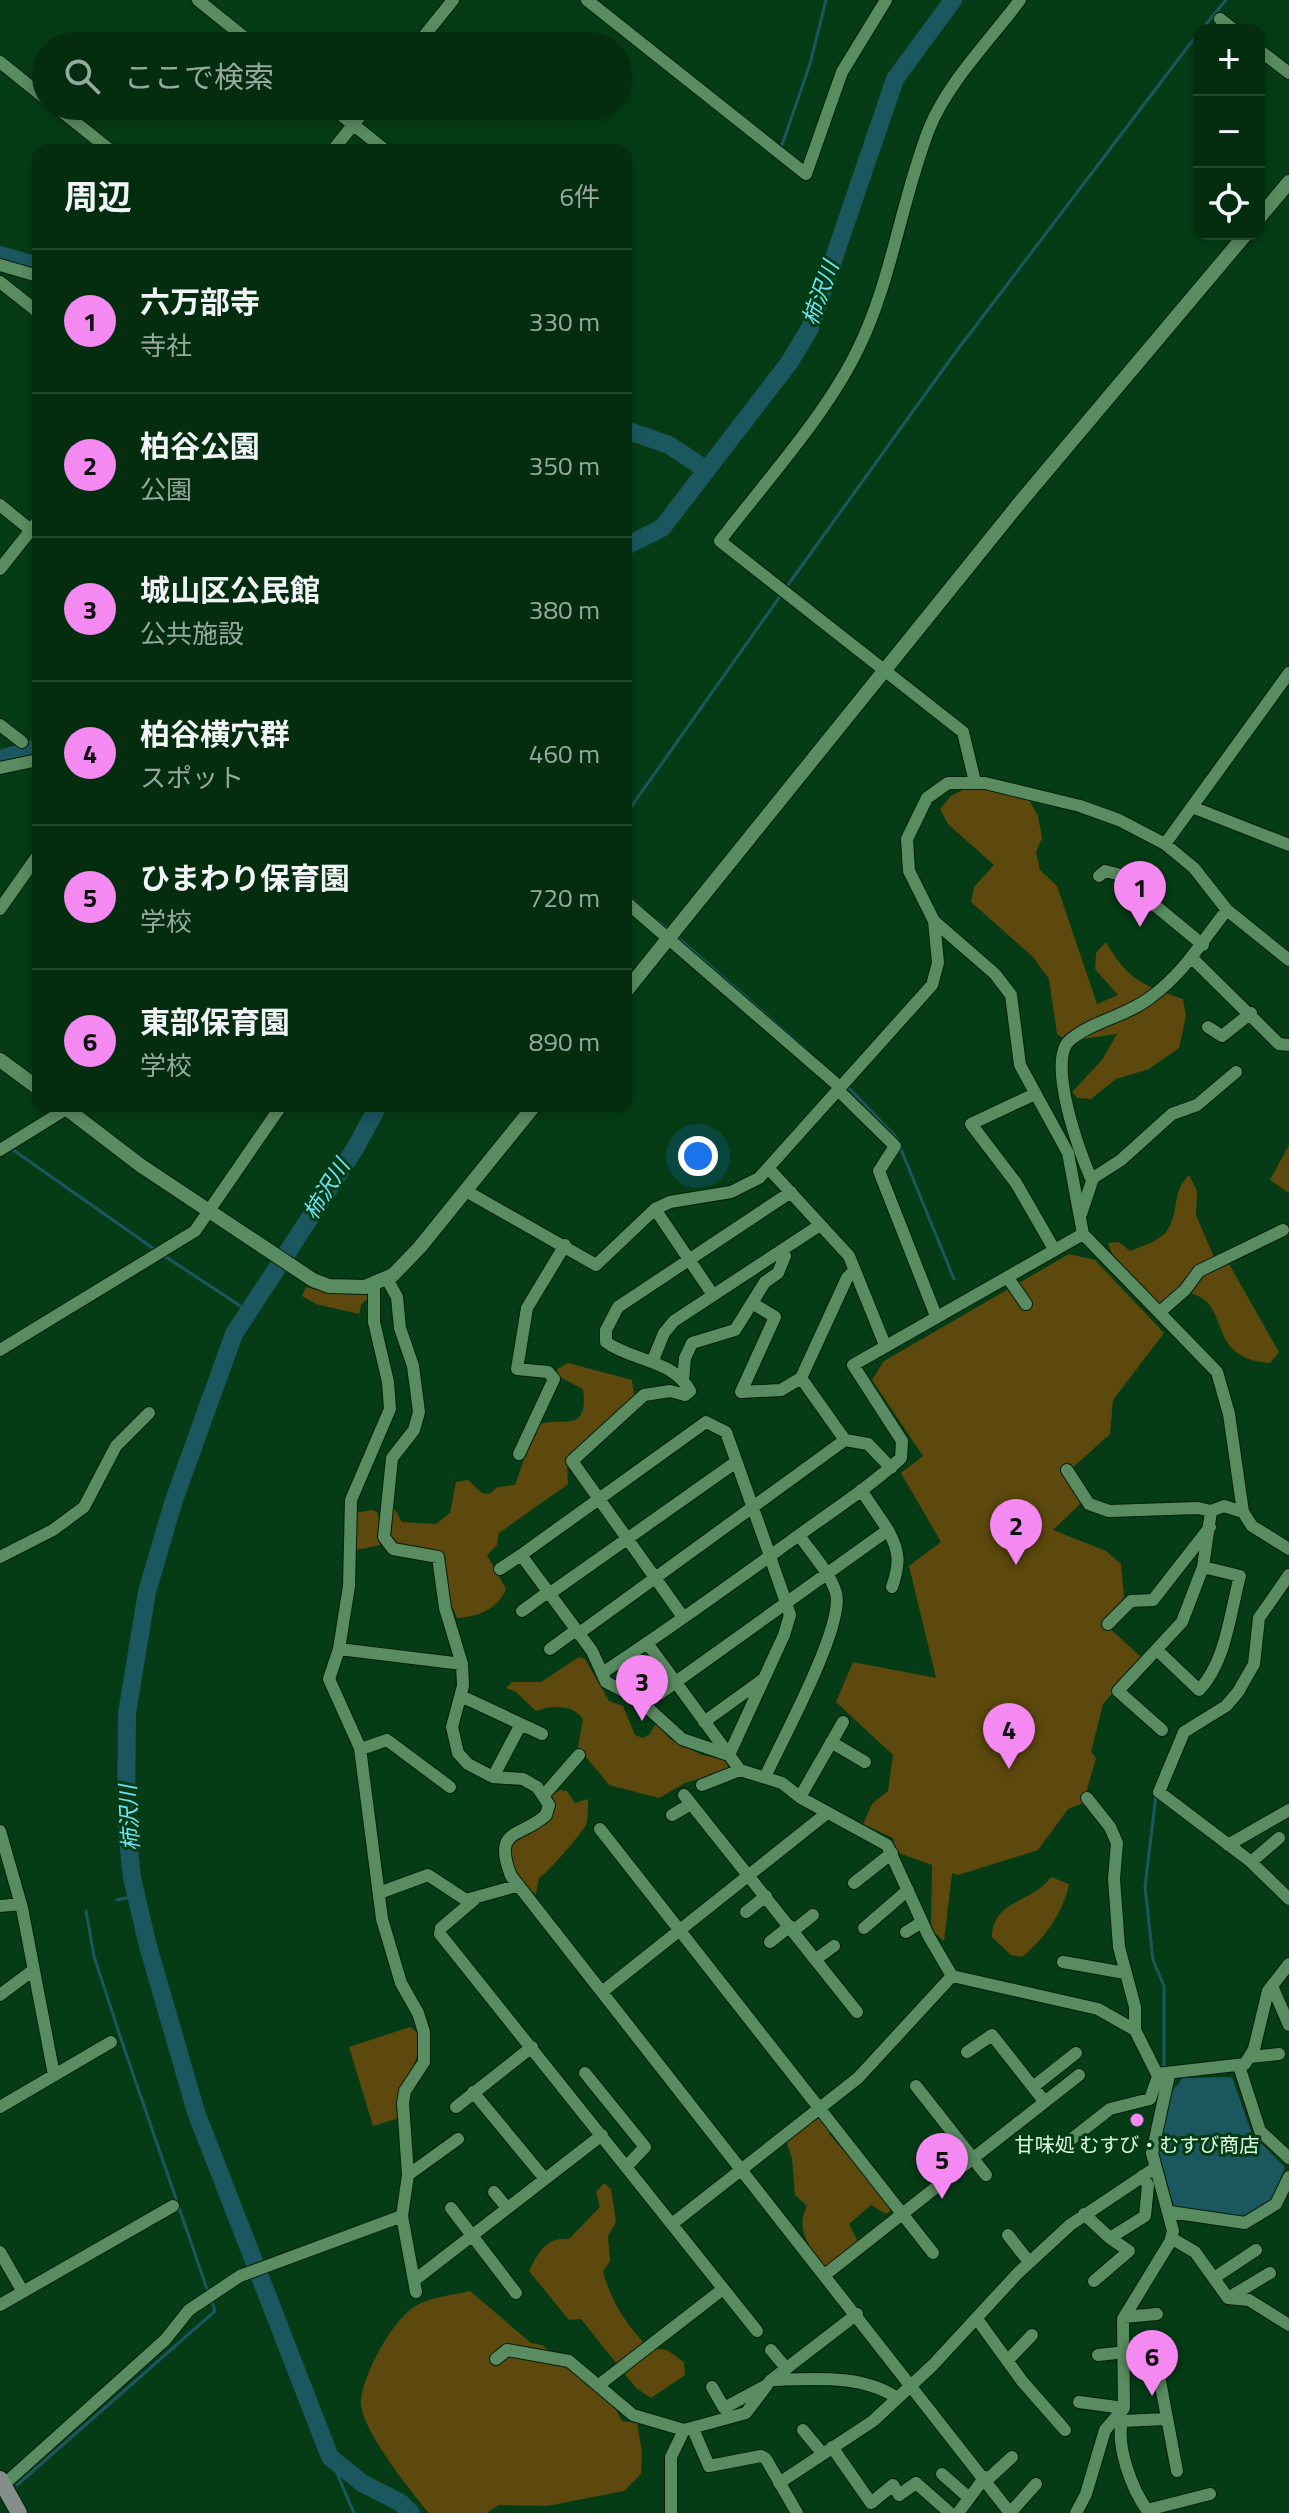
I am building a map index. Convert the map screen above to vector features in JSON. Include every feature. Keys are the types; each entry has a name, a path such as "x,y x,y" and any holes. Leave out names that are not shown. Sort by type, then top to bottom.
{"main road":[{"path":"1,2484 19,2513"}],"street":[{"path":"198,0 238,32"},
{"path":"427,32 453,0"},
{"path":"587,0 627,32"},
{"path":"975,782 963,732 884,673 720,541 825,402 858,350 875,308 931,126 952,89 1020,0"},
{"path":"632,36 806,174 842,72 879,2"},
{"path":"1220,19 1226,24"},
{"path":"1265,55 1289,73"},
{"path":"0,62 32,88"},
{"path":"72,120 102,144"},
{"path":"347,120 377,144"},
{"path":"338,144 357,120"},
{"path":"1265,211 1289,182"},
{"path":"632,983 1022,500 1241,240"},
{"path":"0,265 32,274"},
{"path":"0,282 32,307"},
{"path":"0,505 32,526"},
{"path":"0,569 32,533"},
{"path":"1165,844 1289,673"},
{"path":"0,725 22,742"},
{"path":"0,768 32,761"},
{"path":"1289,960 1227,910 1194,868 1165,844 1096,811 975,782 948,783 934,790 907,839 909,871 934,921 1004,984 1014,1006 1020,1065 1068,1153 1083,1234 1217,1372 1229,1414 1243,1512 1252,1526 1289,1549"},
{"path":"1192,807 1289,845"},
{"path":"0,909 32,864"},
{"path":"1099,876 1111,871 1117,874 1203,945"},
{"path":"632,907 840,1089 895,1146 879,1171 936,1316"},
{"path":"1092,1180 1080,1150 1064,1088 1060,1061 1064,1047 1076,1036 1137,1008 1193,959 1227,910"},
{"path":"466,1191 596,1265 655,1209 670,1202 731,1192 770,1170 937,977 934,921"},
{"path":"1193,959 1279,1044 1289,1045"},
{"path":"1208,1027 1222,1036 1251,1013"},
{"path":"0,1060 32,1084"},
{"path":"1080,1218 1092,1180 1121,1160 1172,1114 1197,1105 1236,1072"},
{"path":"1035,1094 971,1124 1016,1183 1054,1249"},
{"path":"0,1150 60,1112"},
{"path":"74,1112 140,1165 207,1211 313,1280 343,1288 381,1282 408,1262 529,1112"},
{"path":"0,1350 185,1240 277,1112"},
{"path":"770,1170 846,1252 885,1345"},
{"path":"683,1617 572,1461 644,1395 670,1391 688,1393 689,1387 683,1381 653,1360 610,1345 604,1338 618,1307 791,1192"},
{"path":"655,1209 713,1295"},
{"path":"653,1360 668,1327 820,1225"},
{"path":"1161,1311 1185,1290 1199,1271 1283,1230"},
{"path":"602,1673 770,1556 901,1458 902,1441 853,1365 1083,1234"},
{"path":"519,1454 554,1379 548,1372 517,1369 527,1308 565,1245"},
{"path":"683,1381 685,1358 692,1343 696,1338 732,1333 765,1282 778,1273 785,1256 779,1252"},
{"path":"752,1303 775,1317 741,1392 781,1390 801,1378 847,1278 855,1270"},
{"path":"1008,1278 1026,1304"},
{"path":"381,1282 374,1322 388,1382 390,1409 351,1500 349,1586 339,1649 329,1679 361,1749 382,1919 397,1971 424,2032 424,2062 405,2091 403,2103 408,2175 402,2216 416,2285 507,2208 602,2135"},
{"path":"381,1282 397,1297 398,1320 413,1366 419,1412 414,1430 392,1458 384,1537 393,1549 438,1557 445,1608 462,1664 461,1696 452,1727 458,1753 468,1764 493,1777 527,1781 544,1795 549,1805 546,1815 520,1828 508,1840 507,1865 516,1886 826,2274 1010,2513 1036,2484"},
{"path":"801,1378 845,1440 868,1444 891,1468"},
{"path":"0,1557 53,1530 84,1507 116,1446 149,1413"},
{"path":"500,1569 706,1422 724,1429 790,1615 729,1755"},
{"path":"550,1649 656,1578 845,1440"},
{"path":"522,1611 736,1462"},
{"path":"1067,1470 1089,1504 1109,1511 1198,1508 1211,1511 1224,1506 1243,1512"},
{"path":"861,1490 899,1550 900,1565 892,1587"},
{"path":"1162,1730 1118,1691 1182,1622 1203,1567 1211,1511"},
{"path":"1108,1624 1131,1601 1153,1600 1210,1527"},
{"path":"659,1694 888,1530"},
{"path":"765,1777 823,1653 836,1609 835,1590 799,1535"},
{"path":"521,1555 592,1651 606,1682 637,1698 682,1739 729,1755"},
{"path":"1157,1650 1199,1690 1209,1680 1218,1659 1240,1576 1203,1567"},
{"path":"1289,1575 1259,1618 1254,1664 1238,1692 1226,1706 1184,1732 1159,1792 1251,1862 1289,1899"},
{"path":"647,1643 740,1770"},
{"path":"339,1649 462,1664"},
{"path":"704,1722 764,1679"},
{"path":"461,1696 542,1734"},
{"path":"800,1797 843,1722"},
{"path":"493,1777 521,1724"},
{"path":"361,1749 387,1740 450,1787"},
{"path":"831,1742 865,1762"},
{"path":"544,1795 579,1755"},
{"path":"702,1785 740,1770 765,1777 782,1783 827,1813 878,1838 892,1853 922,1922 952,1976 1098,2009 1135,2030"},
{"path":"1087,1798 1110,1827 1117,1843 1117,1927 1137,2017 1135,2030 1150,2065 1164,2074 1239,2066 1250,2057 1279,2054"},
{"path":"672,1815 687,1799 857,2012"},
{"path":"1228,1845 1289,1810"},
{"path":"602,1992 827,1813"},
{"path":"600,1829 933,2253"},
{"path":"0,1831 21,1904 54,2075"},
{"path":"1251,1862 1279,1838"},
{"path":"854,1883 892,1853"},
{"path":"379,1893 428,1875 462,1898 474,1900"},
{"path":"516,1886 474,1900 441,1928 440,1934 757,2331"},
{"path":"864,1928 908,1890"},
{"path":"746,1912 766,1896"},
{"path":"0,1906 21,1904"},
{"path":"770,1942 813,1915"},
{"path":"906,1932 922,1922"},
{"path":"816,1959 834,1946"},
{"path":"1063,1962 1125,1973"},
{"path":"1250,2057 1272,1986 1289,1964"},
{"path":"0,1995 32,1971"},
{"path":"672,2224 858,2078 952,1976"},
{"path":"1272,1986 1289,2025"},
{"path":"967,2052 992,2035 1044,2101"},
{"path":"0,2107 111,2042"},
{"path":"456,2107 532,2047"},
{"path":"1033,2087 1076,2053"},
{"path":"1239,2066 1260,2131 1289,2158"},
{"path":"585,2073 645,2147 627,2166"},
{"path":"1073,2138 1110,2109 1150,2099 1164,2074"},
{"path":"1164,2074 1153,2139 1155,2168 1170,2212 1171,2238 1124,2317 1121,2433 1131,2476 1147,2510 1210,2494"},
{"path":"826,2274 1079,2075"},
{"path":"916,2086 986,2175"},
{"path":"473,2092 545,2179"},
{"path":"408,2175 458,2139"},
{"path":"925,2165 939,2183"},
{"path":"779,2483 863,2429 913,2385 1029,2262 1084,2214 1155,2168"},
{"path":"1110,2238 1145,2216 1148,2185 1142,2176"},
{"path":"1170,2212 1245,2223 1276,2204 1289,2177"},
{"path":"494,2192 507,2208"},
{"path":"0,2305 173,2206"},
{"path":"451,2208 516,2293"},
{"path":"1084,2214 1129,2251 1094,2281"},
{"path":"1,2484 165,2340 189,2310 240,2276 402,2216"},
{"path":"1008,2235 1029,2262"},
{"path":"1171,2238 1195,2252 1228,2298 1249,2300 1289,2325"},
{"path":"1214,2278 1256,2250"},
{"path":"0,2252 23,2292"},
{"path":"1228,2298 1270,2273"},
{"path":"599,2385 723,2289"},
{"path":"712,2387 724,2408 768,2383 857,2314"},
{"path":"1124,2317 1157,2314"},
{"path":"977,2319 1007,2361 1065,2430"},
{"path":"1007,2361 1032,2335"},
{"path":"1098,2355 1154,2349 1177,2471"},
{"path":"496,2359 507,2350 559,2358 573,2364 633,2415 689,2430 746,2413 768,2383 817,2379 878,2384 897,2398"},
{"path":"771,2350 786,2368"},
{"path":"1079,2402 1121,2415 1167,2419"},
{"path":"1076,2513 1099,2455 1100,2439 1121,2415"},
{"path":"689,2430 709,2466 761,2456 797,2513"},
{"path":"671,2513 671,2457 689,2430"},
{"path":"803,2430 827,2450 871,2503 893,2485 899,2495 916,2483 950,2513"},
{"path":"958,2513 986,2479 1012,2457"},
{"path":"942,2474 969,2498"}],"shaded area":[{"path":"970,786 1028,798 1038,816 1042,838 1036,852 1040,870 1057,886 1097,1004 1118,995 1095,969 1096,953 1106,942 1137,980 1183,999 1186,1016 1179,1048 1149,1069 1116,1079 1091,1099 1077,1098 1072,1092 1102,1060 1117,1034 1069,1041 1057,1034 1049,979 1033,957 971,902 974,887 994,865 948,824 940,809 951,796"},
{"path":"1289,1145 1289,1193 1270,1180"},
{"path":"1189,1175 1197,1191 1196,1215 1216,1262 1229,1264 1279,1352 1270,1363 1248,1359 1234,1350 1209,1304 1199,1296 1182,1292 1165,1308 1131,1280 1112,1254 1108,1243 1119,1242 1130,1251 1151,1243 1165,1233 1180,1187"},
{"path":"1069,1254 1095,1260 1164,1333 1113,1400 1110,1434 1069,1471 1080,1504 1053,1530 1106,1551 1121,1564 1124,1597 1104,1623 1143,1659 1103,1704 1091,1752 1096,1758 1083,1803 1068,1809 1038,1850 958,1875 952,1873 944,1941 931,1930 932,1865 896,1852 893,1838 863,1824 872,1804 888,1791 893,1755 836,1702 853,1662 936,1678 909,1566 941,1542 901,1473 923,1456 872,1380 884,1361"},
{"path":"306,1287 332,1294 367,1293 368,1298 361,1305 359,1314 316,1304 302,1296"},
{"path":"568,1363 632,1380 634,1396 567,1464 568,1484 499,1533 497,1545 487,1555 506,1589 498,1602 479,1614 457,1618 448,1598 444,1565 388,1538 392,1505 402,1522 436,1524 450,1513 456,1482 468,1480 482,1493 489,1494 498,1487 515,1485 536,1425 571,1421 582,1413 583,1389 558,1376 557,1369"},
{"path":"377,1512 381,1524 380,1545 356,1550 354,1513"},
{"path":"579,1657 585,1659 609,1701 623,1706 635,1735 643,1738 650,1734 656,1723 670,1739 702,1755 728,1760 728,1769 685,1783 659,1798 609,1785 578,1747 583,1719 579,1714 561,1707 536,1711 516,1692 506,1688 512,1682 541,1682"},
{"path":"567,1791 575,1803 588,1799 587,1822 564,1853 539,1878 536,1894 523,1883 515,1870 511,1856 512,1838 543,1825 553,1812 552,1794"},
{"path":"1051,1877 1069,1884 1058,1915 1022,1957 1011,1955 992,1937 999,1915"},
{"path":"410,2027 418,2033 419,2045 414,2065 401,2092 399,2118 373,2126 349,2047"},
{"path":"820,2117 831,2130 829,2134 895,2208 886,2214 871,2205 849,2224 858,2242 826,2271 806,2240 803,2224 807,2206 795,2195 792,2158 786,2141"},
{"path":"604,2183 611,2189 616,2222 608,2236 610,2261 603,2271 610,2293 627,2322 648,2348 667,2350 684,2362 685,2375 651,2398 636,2388 581,2319 569,2320 529,2271 544,2247 555,2240 569,2239 600,2207 596,2192"},
{"path":"470,2291 531,2343 542,2345 610,2399 622,2421 637,2423 642,2452 641,2474 624,2491 547,2506 499,2505 487,2513 429,2513 411,2491 378,2445 364,2415 361,2404 366,2379 380,2349 408,2312 429,2300"}],"water":[{"path":"1232,2077 1252,2134 1285,2167 1272,2201 1241,2219 1174,2206 1155,2145 1172,2091 1183,2078"}],"waterway":[{"path":"782,145 810,64 826,0"},
{"name":"柿沢川","path":"632,543 662,528 789,363 810,328 895,79 953,0"},
{"path":"1206,24 1226,0"},
{"path":"785,589 952,357 1193,40"},
{"path":"0,255 32,264"},
{"path":"632,432 669,445 707,470"},
{"path":"632,806 781,595"},
{"path":"0,759 32,750"},
{"path":"632,899 642,908"},
{"path":"657,921 670,931"},
{"path":"676,936 805,1049"},
{"path":"847,1086 896,1137 954,1279"},
{"name":"柿沢川","path":"375,1112 356,1147 234,1334 173,1503 147,1592 127,1713 126,1819 132,1878 148,1946 196,2112 330,2457 362,2483 401,2503 411,2513"},
{"path":"9,1147 157,1251"},
{"path":"163,1255 248,1311"},
{"path":"1252,1631 1256,1612"},
{"path":"1156,1795 1145,1887 1153,1960 1164,1986 1164,2067"},
{"path":"117,1900 136,1896"},
{"path":"86,1911 94,1956 208,2292"},
{"path":"17,2485 215,2311 211,2299"},
{"path":"330,2457 354,2513"}],"place":[{"name":"六万部寺","path":"1140,927"},
{"name":"柏谷公園","path":"1016,1565"},
{"name":"城山区公民館","path":"642,1721"},
{"name":"柏谷横穴群","path":"1009,1769"},
{"name":"甘味処 むすび・むすび商店","path":"1137,2120"},
{"name":"ひまわり保育園","path":"942,2199"},
{"name":"東部保育園","path":"1152,2396"}]}
